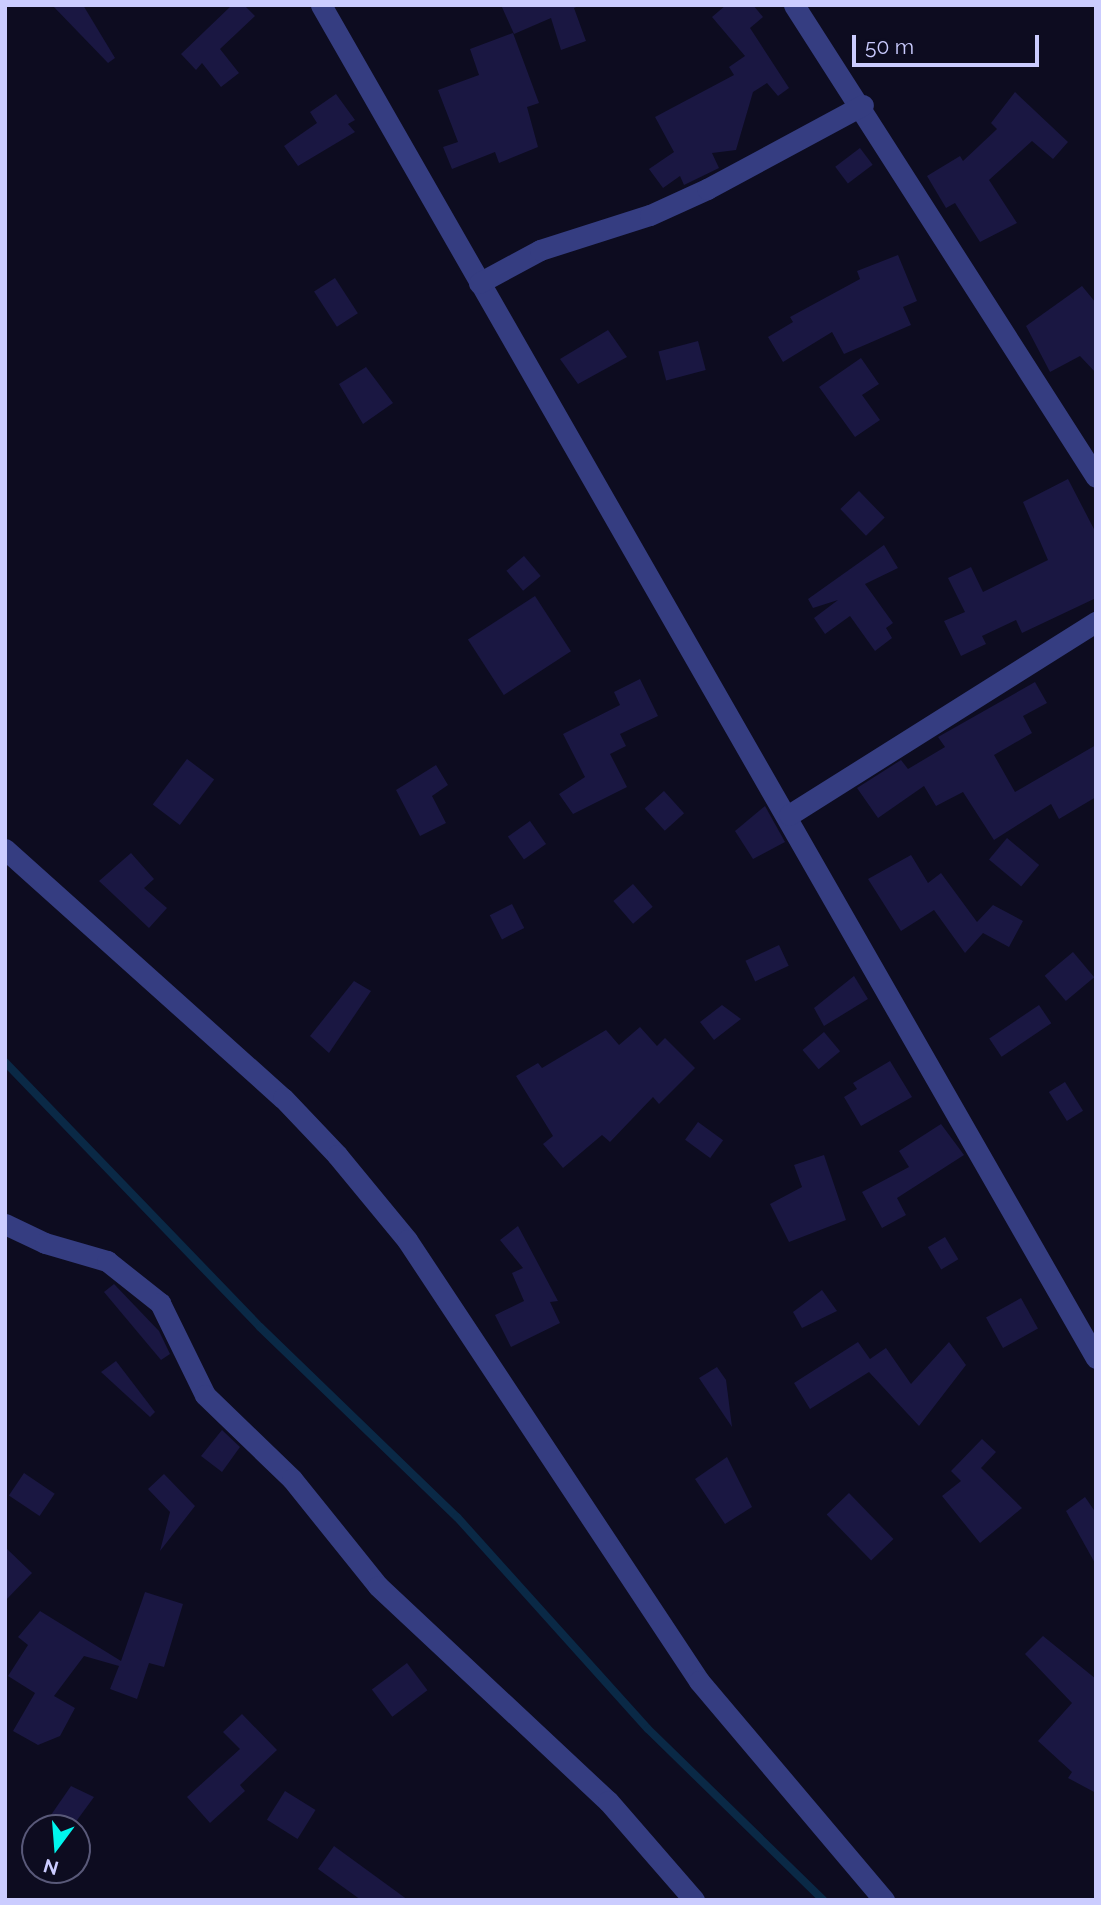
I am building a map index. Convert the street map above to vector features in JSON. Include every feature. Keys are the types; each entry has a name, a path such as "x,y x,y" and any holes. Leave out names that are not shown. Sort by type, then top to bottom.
{"street":[{"path":"321,5 479,283 789,815 1096,1358"},
{"path":"799,8 863,105 1096,477"},
{"path":"479,283 540,250 650,215 707,189 863,105"},
{"path":"789,815 1096,622"},
{"path":"5,849 284,1098 337,1155 407,1240 699,1681 884,1900"},
{"path":"5,1224 45,1243 107,1261 160,1303 205,1395 284,1471 378,1586 608,1801 694,1900"}],"building":[{"path":"52,5 83,5 115,58 108,63"},
{"path":"232,5 244,5 255,16 220,49 239,73 221,87 202,63 196,70 181,54"},
{"path":"501,5 581,5 574,8 586,41 561,50 551,18 514,34"},
{"path":"726,5 753,5 763,17 750,28 789,88 778,96 767,83 753,92 736,150 712,153 719,168 684,185 680,176 663,188 649,169 674,152 655,117 734,75 729,67 745,56 712,17"},
{"path":"513,33 539,103 527,107 538,147 499,163 495,152 452,169 443,147 458,142 438,90 479,75 470,49"},
{"path":"1015,92 1068,142 1053,159 1032,141 989,180 1017,223 980,242 955,203 946,208 927,176 960,156 963,161 997,129 991,123"},
{"path":"336,94 355,120 348,124 355,132 298,166 284,146 317,123 310,112"},
{"path":"860,148 873,165 848,183 835,167"},
{"path":"898,255 917,301 903,307 911,325 844,354 832,332 783,362 768,337 793,322 790,317 860,279 857,271"},
{"path":"335,278 358,313 337,327 314,292"},
{"path":"1082,286 1096,303 1096,373 1080,356 1050,372 1026,326"},
{"path":"608,330 627,357 578,384 560,359"},
{"path":"698,341 706,370 666,381 658,352"},
{"path":"861,358 879,384 862,395 880,420 855,437 819,387"},
{"path":"366,367 393,403 363,424 339,384"},
{"path":"1068,479 1096,533 1096,598 1022,633 1016,620 982,636 986,644 961,656 944,621 965,612 948,578 971,567 983,592 1048,560 1023,502"},
{"path":"859,491 885,518 866,536 840,509"},
{"path":"884,545 898,568 865,584 893,623 886,628 892,638 875,651 850,616 825,634 814,618 838,600 813,608 808,599"},
{"path":"524,556 541,576 523,591 506,571"},
{"path":"535,596 571,651 504,695 468,640"},
{"path":"640,679 658,716 620,734 626,746 610,754 627,787 573,814 559,794 585,777 563,734 620,705 614,692"},
{"path":"1035,682 1047,703 1023,716 1032,733 994,755 1015,792 1096,745 1096,797 1059,819 1051,804 994,840 963,792 936,806 924,786 878,818 857,788 901,760 908,769 945,747 938,737"},
{"path":"187,759 214,779 180,825 153,805"},
{"path":"436,765 448,785 432,796 446,823 420,836 396,790"},
{"path":"664,791 684,813 665,831 645,808"},
{"path":"765,806 785,842 753,859 735,831"},
{"path":"530,821 546,844 524,859 508,836"},
{"path":"1007,838 1039,865 1021,886 989,859"},
{"path":"131,853 154,879 144,888 167,908 149,928 99,881"},
{"path":"911,855 928,883 941,873 977,922 993,905 1023,921 1009,947 983,933 965,953 934,910 901,931 868,879"},
{"path":"633,884 653,907 633,924 613,901"},
{"path":"512,904 524,928 502,939 490,915"},
{"path":"779,945 789,966 755,981 745,961"},
{"path":"1073,952 1094,977 1066,1001 1045,976"},
{"path":"854,976 868,999 824,1026 814,1008"},
{"path":"354,981 371,991 329,1053 310,1036"},
{"path":"722,1005 741,1019 714,1040 700,1022"},
{"path":"1039,1005 1051,1023 1002,1057 989,1039"},
{"path":"640,1027 657,1046 665,1038 695,1068 659,1104 653,1097 610,1142 602,1135 563,1168 543,1144 553,1136 516,1076 538,1063 542,1068 606,1030 619,1045"},
{"path":"824,1032 840,1051 819,1069 803,1050"},
{"path":"890,1061 912,1097 861,1126 844,1097 857,1089 853,1083"},
{"path":"1065,1082 1083,1111 1067,1121 1049,1092"},
{"path":"698,1122 723,1140 710,1158 685,1140"},
{"path":"941,1124 964,1155 897,1198 906,1215 882,1228 862,1192 909,1167 899,1151"},
{"path":"824,1155 846,1220 789,1242 770,1204 802,1187 794,1165"},
{"path":"518,1226 558,1301 550,1302 560,1323 511,1347 495,1315 524,1301 512,1273 523,1268 500,1240"},
{"path":"945,1237 958,1259 941,1270 928,1247"},
{"path":"114,1284 159,1331 170,1354 161,1360 104,1292"},
{"path":"822,1290 837,1311 802,1328 793,1312"},
{"path":"1021,1298 1038,1329 1003,1348 986,1317"},
{"path":"858,1342 870,1359 886,1348 911,1384 949,1342 966,1365 919,1426 869,1372 810,1409 794,1383"},
{"path":"116,1361 155,1412 150,1417 101,1372"},
{"path":"717,1367 726,1380 732,1427 699,1378"},
{"path":"222,1430 240,1447 222,1472 201,1456"},
{"path":"982,1439 996,1452 981,1468 1022,1508 980,1543 942,1496 961,1481 951,1471"},
{"path":"727,1457 752,1507 725,1524 695,1479"},
{"path":"24,1473 55,1494 40,1516 9,1495"},
{"path":"164,1474 195,1506 160,1551 170,1512 148,1489"},
{"path":"849,1493 893,1539 871,1561 827,1515"},
{"path":"1085,1497 1096,1513 1096,1565 1066,1511"},
{"path":"5,1547 32,1573 5,1601"},
{"path":"145,1592 183,1604 164,1667 149,1663 137,1699 110,1689 119,1666 84,1656 54,1696 75,1708 60,1736 38,1745 13,1731 35,1693 8,1676 28,1645 18,1637 40,1611 121,1661"},
{"path":"1043,1636 1096,1679 1096,1793 1068,1778 1072,1772 1038,1741 1072,1703 1025,1654"},
{"path":"407,1663 427,1690 392,1717 372,1689"},
{"path":"242,1714 277,1750 240,1785 245,1791 210,1823 187,1797 240,1749 223,1732"},
{"path":"71,1786 94,1797 82,1814 52,1814"},
{"path":"285,1791 316,1810 298,1839 267,1820"},
{"path":"334,1846 408,1900 361,1900 318,1869"}],"waterway":[{"path":"5,1062 260,1327 457,1517 648,1729 823,1900"}]}
